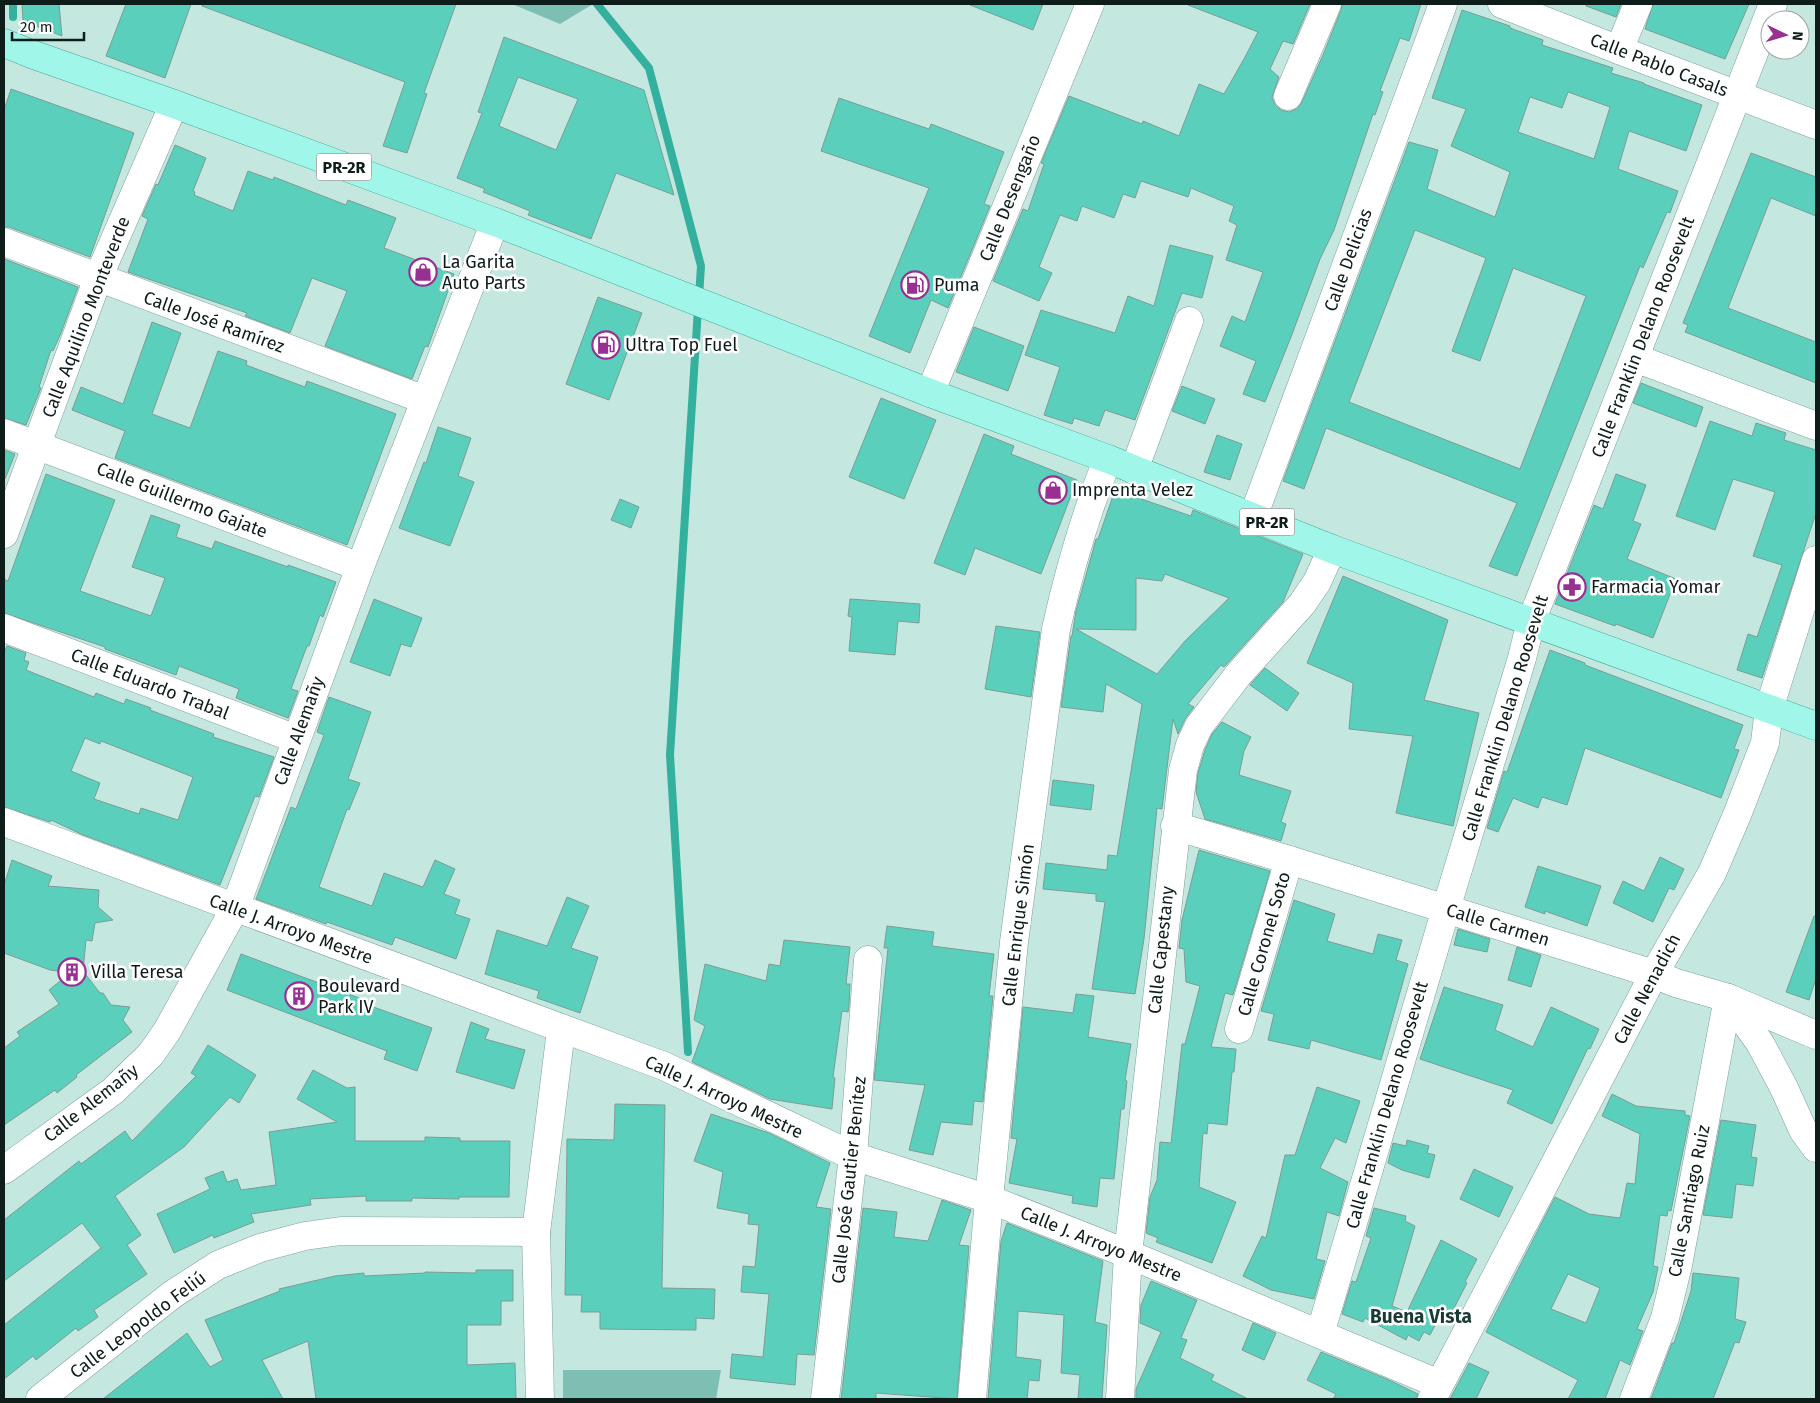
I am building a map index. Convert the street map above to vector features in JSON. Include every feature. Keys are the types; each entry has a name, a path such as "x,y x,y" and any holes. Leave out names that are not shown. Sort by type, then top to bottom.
{"main road":[{"name":"PR-2R","path":"4,43 495,222 683,297 1108,459 1332,549 1816,726"}],"street":[{"name":"Calle Desengaño","path":"930,392 1090,4"},
{"path":"1288,96 1327,4"},
{"name":"Calle Delicias","path":"1253,516 1443,4"},
{"name":"Calle Pablo Casals","path":"1502,4 1816,125"},
{"path":"1619,50 1638,4"},
{"name":"Calle Franklin Delano Roosevelt","path":"1320,1334 1446,909 1520,668 1531,622 1773,4"},
{"name":"Calle Aquilino Monteverde","path":"4,534 98,278 174,104"},
{"name":"Calle Alemañy","path":"4,1170 113,1091 150,1054 167,1031 235,908 360,567 495,222"},
{"name":"Calle José Ramírez","path":"4,242 425,400"},
{"path":"1134,470 1189,321"},
{"path":"1635,358 1816,426"},
{"name":"Calle Guillermo Gajate","path":"4,433 360,567"},
{"name":"Calle Enrique Simón","path":"972,1399 988,1199 1014,942 1056,629 1067,580 1094,493 1108,459"},
{"name":"Calle Capestany","path":"1120,1399 1128,1254 1175,826 1183,770 1190,745 1199,726 1238,675 1302,604 1317,582 1332,549"},
{"name":"Calle Nenadich","path":"1436,1392 1654,974 1712,873 1738,815 1765,743 1769,709 1816,560"},
{"name":"Calle Eduardo Trabal","path":"4,628 296,739"},
{"name":"Calle J. Arroyo Mestre","path":"4,822 561,1030 664,1066 853,1156 988,1199 1128,1254 1320,1334 1436,1392"},
{"name":"Calle Carmen","path":"1175,826 1728,998 1816,1036"},
{"name":"Calle Coronel Soto","path":"1239,1029 1289,860"},
{"name":"Calle José Gautier Benítez","path":"825,1399 853,1156 868,960"},
{"path":"1728,998 1760,1043 1784,1088 1803,1130 1816,1148"},
{"name":"Calle Santiago Ruiz","path":"1634,1399 1665,1318 1678,1265 1728,998"},
{"path":"540,1399 536,1232 561,1030"},
{"name":"Calle Leopoldo Feliú","path":"40,1399 173,1294 218,1265 260,1248 304,1236 341,1231 536,1232"}],"green space":[{"path":"512,4 593,4 560,24"},
{"path":"563,1370 721,1370 716,1399 563,1399"}],"building":[{"path":"22,4 59,4 62,36 23,21"},
{"path":"126,4 191,4 165,78 106,56"},
{"path":"202,4 456,4 424,93 427,94 407,153 383,146 405,82 202,6"},
{"path":"971,4 1043,4 1033,30"},
{"path":"1188,4 1310,4 1293,44 1283,41 1270,69 1279,77 1272,97 1275,105 1281,110 1289,112 1297,109 1302,102 1323,55 1342,4 1421,4 1409,41 1400,38 1380,91 1383,92 1375,115 1373,114 1334,230 1320,259 1265,402 1243,394 1256,361 1220,346 1232,316 1245,322 1263,272 1226,260 1237,225 1229,221 1234,206 1191,188 1188,197 1141,181 1135,198 1123,194 1114,218 1082,206 1077,221 1060,215 1039,267 1052,273 1039,301 993,281 1023,209 1028,211 1044,164 1041,163 1069,96 1142,124 1143,121 1179,136 1199,84 1224,94 1258,32"},
{"path":"1586,4 1621,4 1616,17 1586,6"},
{"path":"1653,4 1749,4 1725,59 1645,29"},
{"path":"1462,10 1510,26 1510,28 1543,40 1542,45 1613,68 1611,73 1644,83 1702,105 1686,151 1629,131 1618,169 1678,191 1670,213 1667,212 1643,268 1640,266 1517,576 1489,566 1517,503 1326,428 1304,489 1283,481 1409,142 1438,150 1427,189 1495,217 1510,172 1451,146 1466,109 1432,98","holes":["1568,92 1610,107 1594,159 1518,132 1530,97 1562,108","1415,230 1486,258 1452,351 1480,361 1513,268 1586,296 1520,469 1349,402"]},
{"path":"504,37 644,90 674,195 616,173 591,239 528,215 530,211 483,192 485,189 457,178 482,113 478,112","holes":["518,77 578,99 556,150 499,126"]},
{"path":"11,89 134,133 90,257 9,227 4,227 4,110"},
{"path":"839,98 929,129 931,124 1004,152 984,204 990,206 948,308 931,300 910,353 869,336 929,188 821,151"},
{"path":"175,145 206,158 193,191 195,192 194,195 233,211 248,171 273,180 274,177 346,205 348,200 396,218 384,248 454,274 428,347 425,346 412,379 325,346 347,291 312,278 290,333 245,316 247,313 128,272 148,219 142,216"},
{"path":"1751,153 1816,177 1816,216 1771,198 1728,308 1816,342 1816,383 1685,332 1688,325 1683,323"},
{"path":"1170,245 1213,256 1202,298 1182,293 1135,420 1105,410 1099,426 1074,418 1072,424 1044,415 1060,367 1025,355 1041,310 1115,333 1128,296 1154,306"},
{"path":"4,259 78,287 61,333 53,351 51,350 39,387 41,388 26,425 4,418"},
{"path":"598,297 642,313 609,400 566,384"},
{"path":"152,322 181,333 152,414 190,428 218,351 247,361 246,365 305,387 307,381 396,414 347,545 115,458 125,431 72,410 81,387 123,404"},
{"path":"974,327 1024,346 1008,391 956,372"},
{"path":"1641,383 1703,407 1696,427 1633,403"},
{"path":"1182,386 1215,399 1205,424 1172,411"},
{"path":"881,398 936,420 904,499 849,477"},
{"path":"1710,421 1752,436 1756,423 1786,433 1784,440 1816,450 1816,513 1762,678 1737,670 1748,634 1757,637 1782,565 1753,556 1775,492 1733,479 1715,530 1676,516"},
{"path":"438,427 471,438 458,476 474,482 450,546 399,528 424,462 426,463"},
{"path":"984,434 1014,446 1011,454 1077,480 1041,574 975,548 965,575 934,563"},
{"path":"1217,435 1242,444 1230,480 1204,472"},
{"path":"4,450 15,454 5,479 4,478"},
{"path":"46,474 115,500 80,591 151,616 165,578 132,567 151,515 180,525 176,537 212,549 215,541 336,582 323,617 320,615 291,689 298,691 288,718 236,698 239,689 179,666 176,675 105,649 105,647 4,613 4,579 8,581"},
{"path":"1616,474 1646,485 1633,521 1641,524 1627,559 1676,579 1653,638 1555,604 1594,505 1603,509"},
{"path":"1115,490 1191,516 1193,510 1303,554 1283,602 1224,667 1221,665 1188,704 1194,707 1185,719 1178,734 1173,719 1162,809 1157,808 1144,939 1135,994 1092,989 1105,902 1096,901 1096,894 1043,889 1046,863 1107,870 1108,855 1117,856 1142,704 1106,684 1103,712 1061,707 1076,611 1096,539 1098,539","holes":["1165,574 1229,598 1185,641 1157,674 1076,629 1136,630 1136,578 1162,581"]},
{"path":"620,499 639,507 631,528 611,520"},
{"path":"1343,576 1448,620 1424,700 1479,713 1453,826 1396,813 1413,736 1349,729 1353,683 1307,663"},
{"path":"374,599 422,618 411,647 401,644 390,676 350,662"},
{"path":"850,599 920,604 919,623 898,621 895,655 849,651 852,617 848,616"},
{"path":"996,626 1040,632 1031,697 985,689"},
{"path":"7,646 26,653 24,660 29,662 26,670 94,697 96,693 124,704 126,699 214,734 213,737 274,757 259,797 255,796 220,885 83,835 51,820 50,822 4,807 4,652","holes":["85,738 100,744 101,741 193,777 178,820 141,808 139,814 94,799 100,783 71,771"]},
{"path":"1550,650 1743,725 1734,749 1739,750 1721,798 1585,748 1567,805 1542,797 1538,808 1513,798 1498,832 1487,828 1504,771 1507,772"},
{"path":"1265,668 1299,693 1287,711 1250,685"},
{"path":"329,697 371,712 348,779 360,783 349,810 347,809 319,887 372,906 384,873 423,887 435,860 455,869 444,894 460,900 455,914 470,919 456,959 395,937 392,945 256,899 291,807 296,809 324,735 317,732"},
{"path":"1222,722 1251,737 1244,751 1239,775 1291,791 1281,822 1286,824 1281,841 1205,819 1196,792 1198,773 1212,734"},
{"path":"1053,780 1094,785 1091,810 1050,805"},
{"path":"1199,850 1270,871 1233,995 1225,993 1211,1047 1236,1049 1227,1125 1208,1123 1207,1134 1203,1133 1199,1187 1236,1202 1212,1263 1156,1242 1158,1238 1146,1233 1150,1197 1157,1180 1160,1142 1171,1143 1182,1044 1185,1044 1200,986 1186,982 1184,949 1179,948 1182,920"},
{"path":"1660,857 1684,869 1674,890 1669,888 1653,922 1613,903 1623,881 1644,891"},
{"path":"12,860 52,876 48,886 99,890 98,907 113,920 95,923 92,941 86,940 83,971 111,1005 130,1007 123,1020 132,1032 76,1075 77,1077 57,1093 55,1090 4,1125 4,1048 20,1036 17,1032 59,1004 49,990 70,973 50,970 4,953 4,885"},
{"path":"1538,866 1601,886 1587,926 1545,911 1545,914 1525,907"},
{"path":"567,897 589,906 571,948 598,957 580,1013 537,998 539,991 485,974 497,930 547,946"},
{"path":"1294,900 1335,914 1327,941 1373,954 1378,934 1402,940 1396,960 1408,964 1381,1060 1311,1040 1309,1049 1268,1040 1274,1014 1261,1011"},
{"path":"1814,916 1816,916 1816,979 1809,1000 1786,992"},
{"path":"887,926 934,932 932,946 994,954 989,996 993,996 983,1102 974,1101 972,1125 941,1122 933,1155 909,1150 925,1085 874,1080 888,948 884,948"},
{"path":"1458,929 1490,939 1487,952 1454,945"},
{"path":"784,940 850,947 846,984 850,984 849,1006 848,1012 842,1011 833,1077 835,1078 832,1109 770,1099 692,1062 705,1026 694,1020 705,964 766,981 769,964 780,966"},
{"path":"1517,947 1541,955 1531,987 1508,980"},
{"name":"Boulevard Park IV","path":"241,954 370,1002 368,1005 432,1028 417,1071 384,1059 387,1051 227,990"},
{"path":"1444,987 1503,1005 1495,1030 1533,1047 1551,1007 1599,1029 1552,1124 1507,1103 1513,1090 1420,1059"},
{"path":"1076,994 1094,996 1088,1037 1131,1044 1125,1080 1127,1081 1124,1109 1121,1109 1114,1179 1100,1178 1097,1207 1072,1203 1073,1196 1009,1183 1017,1139 1011,1138 1023,1007 1073,1013"},
{"path":"471,1022 489,1029 485,1039 525,1050 514,1089 456,1072"},
{"path":"208,1045 256,1075 239,1103 230,1097 184,1147 115,1196 141,1235 127,1245 147,1274 94,1310 98,1317 78,1331 76,1328 36,1360 33,1356 4,1379 4,1325 101,1248 82,1223 4,1281 4,1220 79,1161 81,1164 125,1131 132,1141 196,1076 191,1073"},
{"path":"313,1070 347,1088 355,1087 355,1141 425,1141 425,1137 460,1138 460,1141 510,1141 509,1197 412,1198 412,1201 366,1201 366,1196 310,1199 311,1205 251,1214 254,1222 214,1238 213,1235 174,1253 157,1214 210,1189 205,1178 223,1171 227,1182 237,1179 241,1190 276,1185 269,1132 337,1122 297,1099"},
{"path":"1317,1087 1360,1101 1346,1143 1335,1138 1320,1168 1348,1182 1339,1216 1327,1212 1316,1259 1325,1261 1314,1299 1271,1290 1243,1276 1262,1236 1266,1238 1285,1155 1295,1155"},
{"path":"1612,1094 1636,1106 1685,1111 1685,1115 1690,1116 1671,1211 1668,1210 1667,1216 1660,1215 1653,1266 1658,1267 1653,1292 1637,1329 1643,1331 1630,1365 1620,1360 1605,1399 1568,1399 1578,1380 1486,1332 1555,1197 1589,1214 1620,1218 1627,1183 1635,1184 1640,1134 1602,1116","holes":["1568,1274 1600,1288 1586,1323 1551,1309"]},
{"path":"615,1104 665,1105 662,1288 715,1289 714,1319 696,1318 696,1330 600,1329 600,1312 581,1312 582,1295 565,1295 567,1139 614,1140"},
{"path":"711,1114 769,1133 830,1163 816,1207 831,1209 814,1355 797,1354 795,1385 730,1378 732,1354 763,1357 769,1294 741,1292 743,1266 755,1267 759,1225 748,1224 749,1214 717,1208 723,1172 694,1161"},
{"path":"1721,1120 1756,1125 1751,1157 1757,1158 1753,1186 1736,1184 1732,1218 1703,1215"},
{"path":"1407,1140 1429,1146 1427,1153 1435,1155 1429,1178 1402,1170 1388,1163 1393,1143 1406,1146"},
{"path":"1474,1169 1513,1187 1499,1217 1460,1199"},
{"path":"942,1200 971,1210 959,1245 969,1246 957,1399 876,1393 876,1399 841,1399 863,1208 897,1212 894,1237 928,1241"},
{"path":"1374,1208 1406,1216 1405,1221 1415,1226 1392,1306 1407,1312 1441,1240 1477,1259 1451,1314 1443,1310 1430,1335 1424,1332 1419,1341 1408,1335 1406,1340 1365,1318 1363,1322 1342,1314 1352,1281 1356,1282 1371,1238 1366,1236"},
{"path":"1007,1223 1103,1261 1095,1322 1107,1325 1102,1399 1078,1399 1080,1375 1061,1373 1064,1315 1018,1311 1016,1357 1041,1360 1039,1381 1029,1380 1027,1399 988,1399 1001,1241"},
{"path":"476,1270 513,1270 513,1301 501,1301 501,1325 467,1325 467,1365 515,1363 516,1399 316,1399 308,1341 262,1360 283,1399 103,1399 187,1333 210,1367 223,1360 205,1320 280,1291 279,1289 335,1276 364,1273 364,1276 425,1272 476,1273"},
{"path":"1693,1273 1739,1278 1735,1319 1746,1322 1739,1343 1735,1342 1713,1399 1651,1399 1672,1343 1674,1343 1691,1291"},
{"path":"1151,1281 1197,1300 1181,1338 1187,1340 1180,1358 1214,1375 1211,1380 1248,1399 1136,1399 1136,1389 1161,1332 1140,1323 1141,1305"},
{"path":"1253,1323 1276,1333 1264,1360 1242,1350"},
{"path":"1321,1352 1418,1394 1416,1399 1333,1399 1336,1394 1307,1380"},
{"path":"1469,1363 1489,1372 1476,1399 1450,1399"}],"waterway":[{"path":"13,4 13,17"},
{"path":"597,4 649,68 701,266 699,297"},
{"path":"688,1052 670,755 698,308"}],"place":[{"name":"La Garita Auto Parts","path":"423,272"},
{"name":"Puma","path":"915,285"},
{"name":"Ultra Top Fuel","path":"606,345"},
{"name":"Imprenta Velez","path":"1053,490"},
{"name":"Farmacia Yomar","path":"1572,587"},
{"name":"Villa Teresa","path":"72,972"},
{"name":"Boulevard Park IV","path":"299,996"}],"district":[{"name":"Buena Vista","path":"1421,1316"}]}
